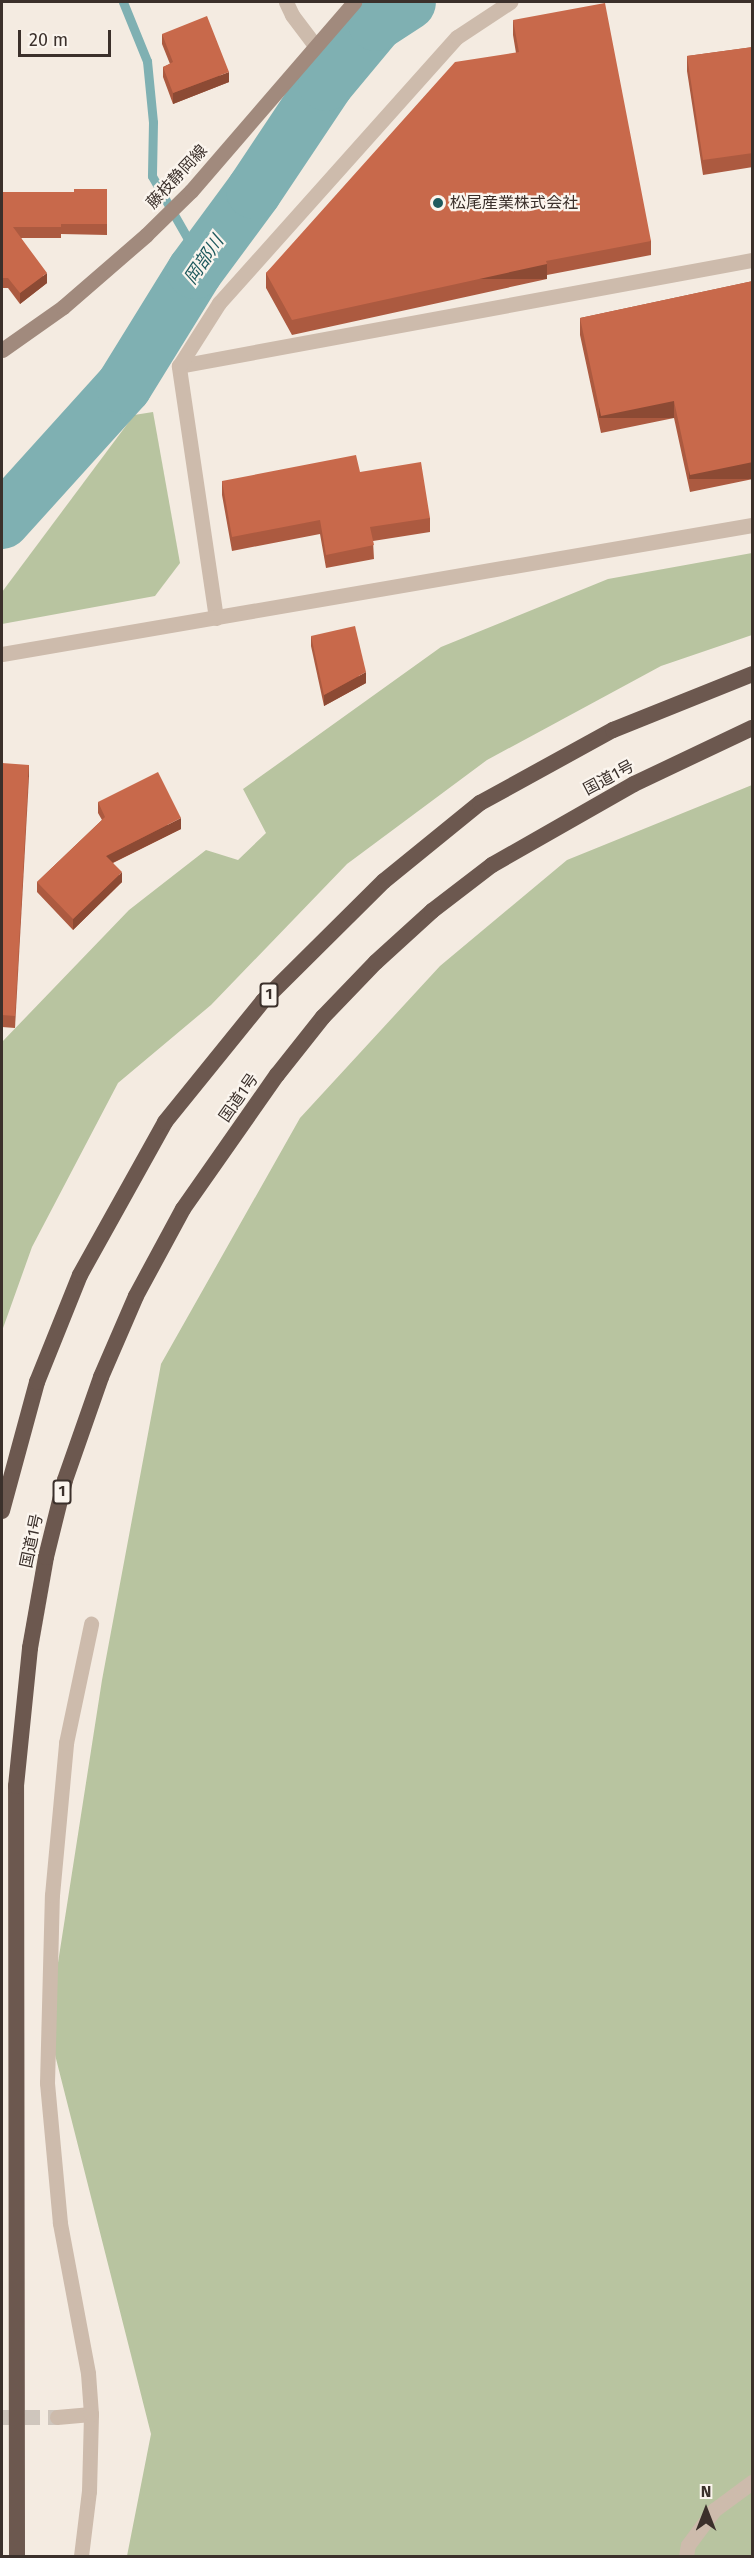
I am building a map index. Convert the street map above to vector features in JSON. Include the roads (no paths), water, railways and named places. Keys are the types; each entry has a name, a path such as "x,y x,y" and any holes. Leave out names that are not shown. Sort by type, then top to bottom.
{"highway":[{"name":"1","path":"2,1511 38,1382 80,1275 165,1122 263,1002 384,881 480,803 613,730 753,674"},
{"name":"国道1号","path":"17,2556 16,1786 30,1648 46,1557 65,1479 101,1377 136,1296 183,1209 277,1075 322,1017 376,962 432,911 492,865 634,784 753,728"}],"main road":[{"name":"藤枝静岡線","path":"2,350 63,307 146,235 191,191 354,2"}],"street":[{"path":"286,2 292,15 315,45"},
{"path":"216,618 178,366 219,303 457,37 510,2"},
{"path":"178,366 753,260"},
{"path":"2,654 753,525"},
{"path":"81,2556 89,2491 91,2414 88,2373 60,2223 47,2083 52,1895 66,1743 91,1624"},
{"path":"57,2417 91,2414"},
{"path":"686,2556 688,2545 714,2510 753,2482"}],"waterway":[{"path":"123,2 147,61 153,122 152,176 193,248 195,271"},
{"name":"岡部川","path":"2,521 124,386 195,271 254,191 326,83 376,23 408,2"}],"tunnel":[{"path":"2,2417 57,2417"}],"place":[{"name":"松尾産業株式会社","path":"438,203"}]}
